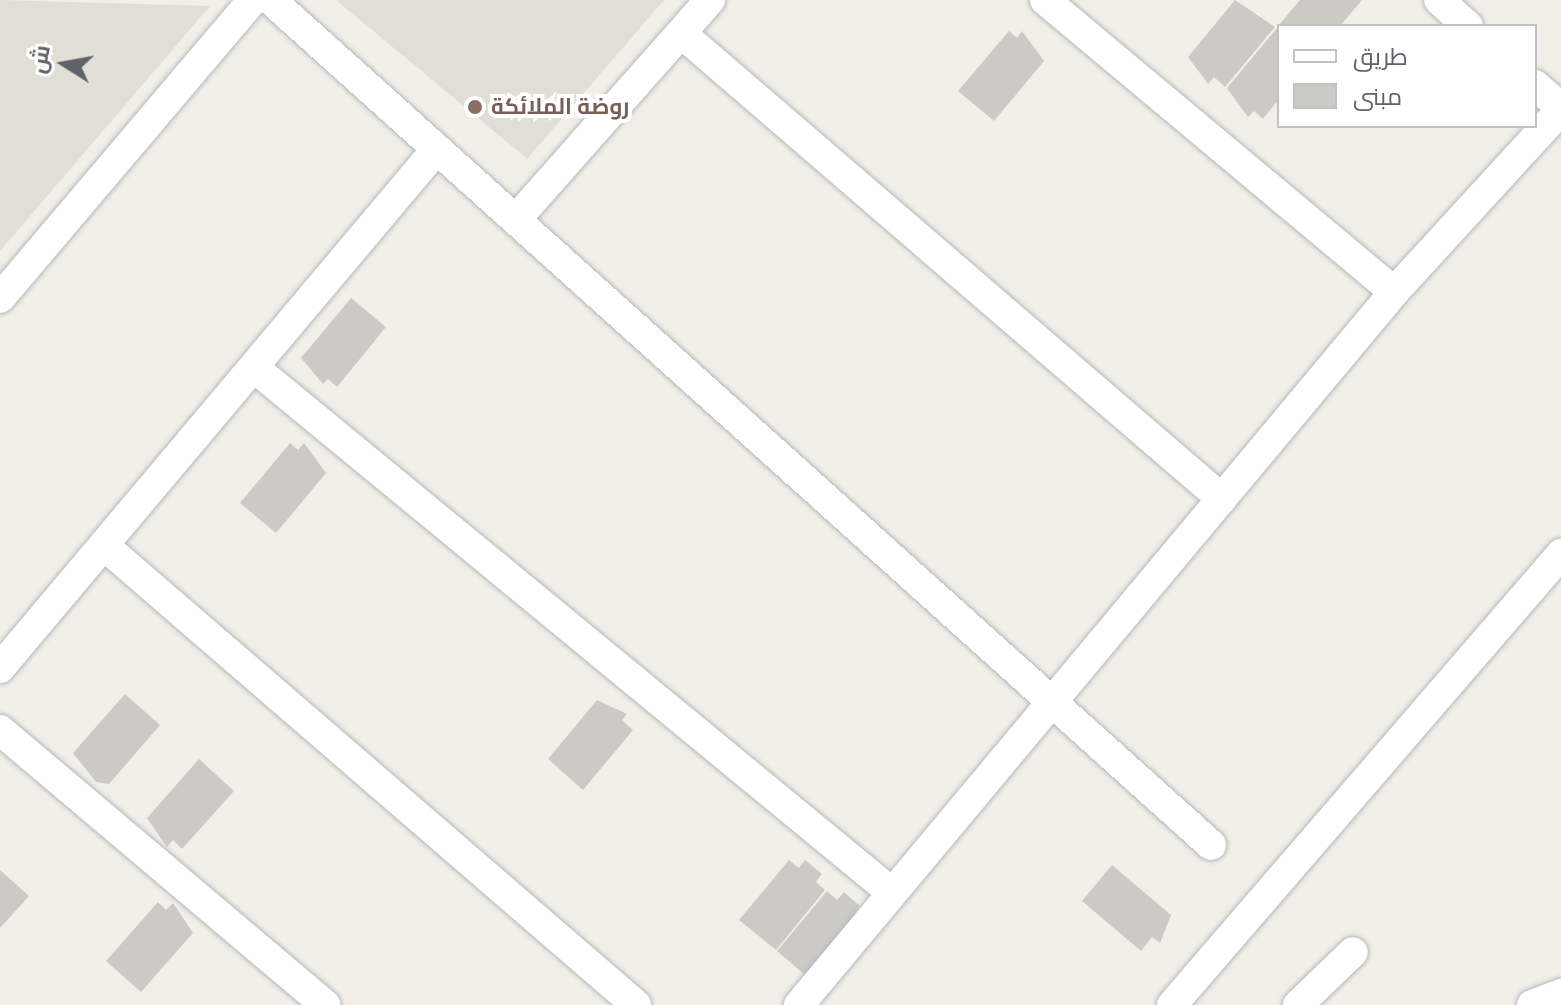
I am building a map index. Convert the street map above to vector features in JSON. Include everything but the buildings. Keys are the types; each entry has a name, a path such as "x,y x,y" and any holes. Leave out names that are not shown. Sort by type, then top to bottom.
{"street":[{"path":"0,298 253,0"},
{"path":"271,0 435,151 518,217 1055,699 1211,845"},
{"path":"518,217 710,0"},
{"path":"1045,0 1394,292"},
{"path":"1439,0 1466,24"},
{"path":"681,33 1222,499"},
{"path":"799,1005 890,891 1055,699 1394,292 1561,109 1537,87"},
{"path":"0,668 107,548 257,370 435,151"},
{"path":"257,370 890,891"},
{"path":"107,548 636,1005"},
{"path":"1172,1005 1561,554"},
{"path":"0,730 325,1005"},
{"path":"1298,1005 1353,952"},
{"path":"1532,1005 1561,994"}],"shaded area":[{"path":"0,0 210,6 0,251"},
{"path":"336,0 664,0 527,159"}],"place":[{"name":"روضة الملائكة","path":"475,107"}]}
